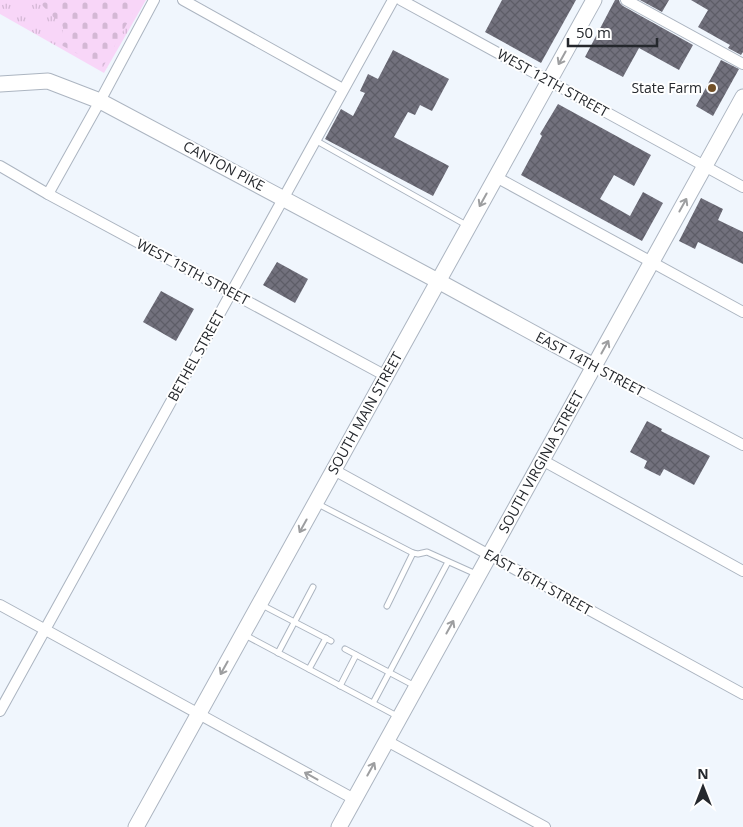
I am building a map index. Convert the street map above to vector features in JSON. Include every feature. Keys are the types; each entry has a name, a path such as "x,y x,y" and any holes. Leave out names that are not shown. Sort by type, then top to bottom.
{"main road":[{"name":"SOUTH MAIN STREET","path":"136,827 594,0"},
{"name":"CANTON PIKE","path":"0,84 48,81 100,101 438,281"},
{"name":"SOUTH VIRGINIA STREET","path":"339,827 743,97"},
{"name":"EAST 14TH STREET","path":"438,281 594,366"}],"street":[{"path":"48,194 154,0"},
{"path":"183,0 344,89"},
{"name":"BETHEL STREET","path":"0,711 393,0"},
{"name":"WEST 12TH STREET","path":"401,0 743,187"},
{"path":"626,0 743,64"},
{"name":"WEST 15TH STREET","path":"0,166 48,194 386,376"},
{"path":"496,176 743,312"},
{"name":"EAST 14TH STREET","path":"594,366 743,445"},
{"path":"542,460 743,570"},
{"name":"EAST 16TH STREET","path":"334,470 743,694"},
{"path":"0,605 354,799"},
{"path":"387,741 545,827"}],"lane":[{"path":"315,140 469,226"},
{"path":"316,503 418,554 427,552 478,576"},
{"path":"387,606 414,552"},
{"path":"373,703 448,562"},
{"path":"278,653 313,588"},
{"path":"260,604 328,640 309,670"},
{"path":"243,634 400,717"},
{"path":"345,649 416,687"},
{"path":"340,686 356,655"}],"green space":[{"path":"0,0 146,0 104,73 0,14"},
{"path":"44,0 140,0 103,67 61,45 63,27 41,4"}],"building":[{"path":"502,0 576,0 541,63 485,32"},
{"path":"615,0 619,0 623,6 693,45 679,70 639,48 623,77 585,57"},
{"path":"640,0 669,0 662,12"},
{"path":"691,0 743,0 743,52 741,55 728,48 730,45 698,27 708,10"},
{"path":"393,50 449,79 432,111 420,105 415,115 408,112 394,137 449,166 433,196 325,139 341,109 353,116 365,93 360,91 368,74 378,79"},
{"path":"721,60 739,69 713,116 696,106"},
{"path":"558,104 651,155 634,186 614,175 600,199 630,216 643,192 663,203 642,241 521,175 542,136 540,134"},
{"path":"701,198 723,209 718,220 743,232 743,264 698,242 695,249 679,241"},
{"path":"277,262 308,279 295,303 263,285"},
{"path":"161,291 194,309 176,341 143,322"},
{"path":"647,421 662,429 661,431 710,456 694,485 664,469 660,476 644,468 647,461 630,452"}],"place":[{"name":"State Farm","path":"712,88"}]}
